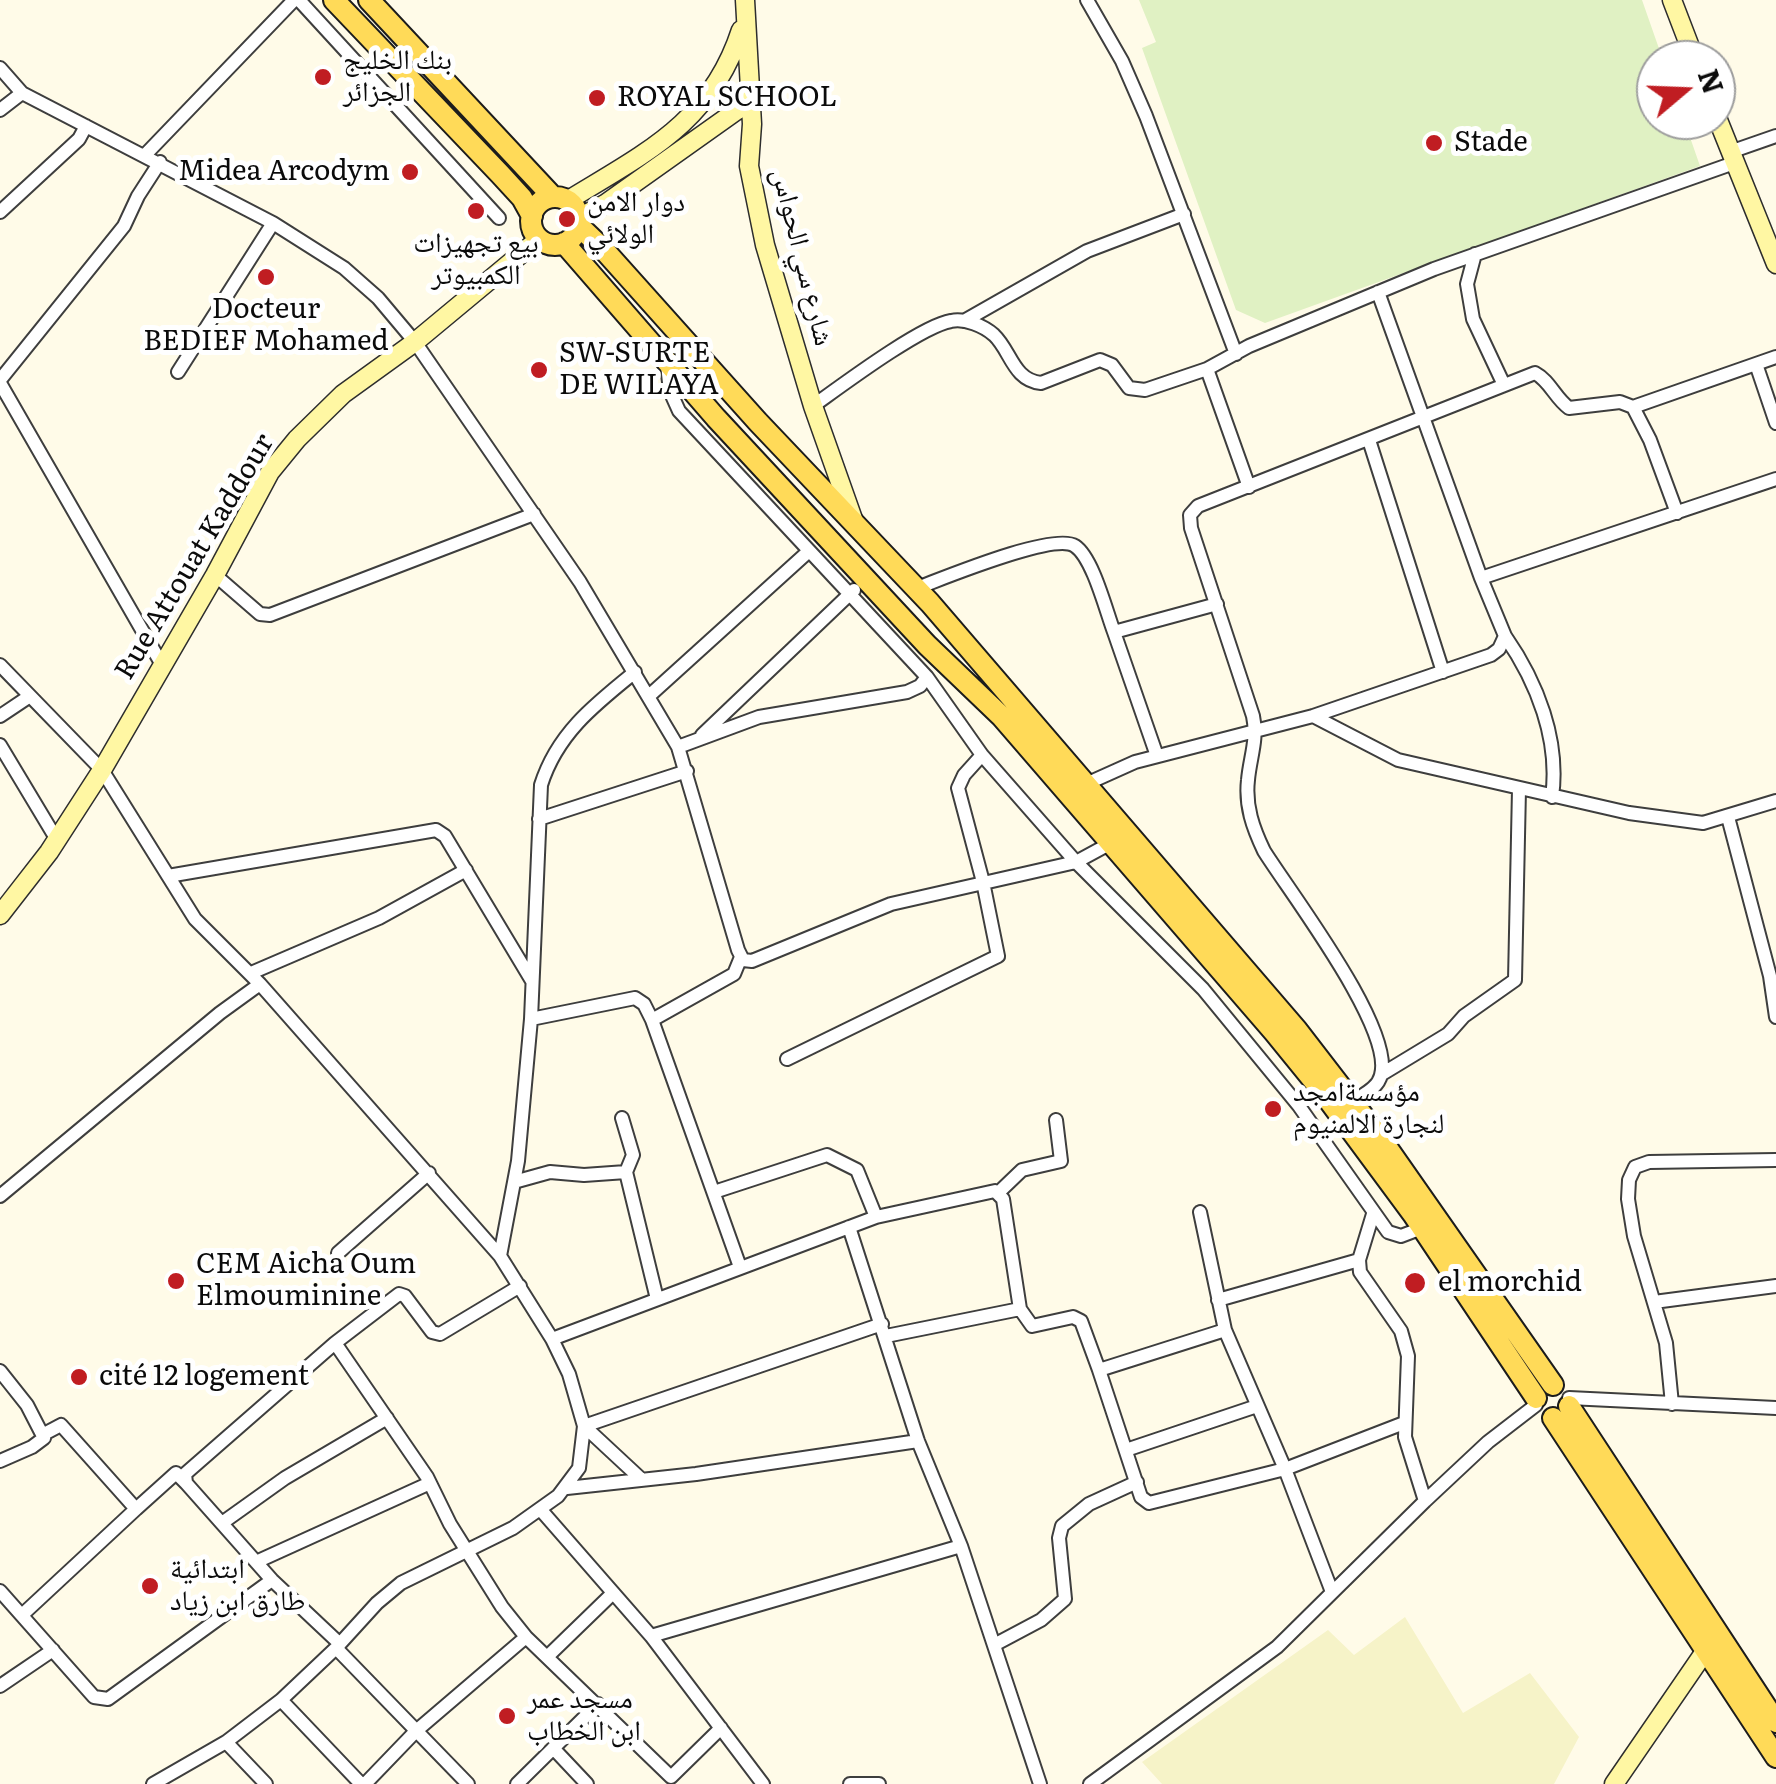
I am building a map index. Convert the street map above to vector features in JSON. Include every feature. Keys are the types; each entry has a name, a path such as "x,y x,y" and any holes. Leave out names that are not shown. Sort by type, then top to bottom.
{"main road":[{"path":"334,0 500,174 532,216"},
{"path":"369,0 569,210 791,457 917,588 1354,1101 1553,1402 1776,1722"},
{"path":"564,243 551,244 539,239 532,228 532,216 539,203 569,210"},
{"path":"569,210 564,243 666,362 927,645 974,688 1322,1091 1553,1402 1776,1757"}],"street":[{"path":"145,155 297,0 348,50 499,218"},
{"path":"1087,0 1122,60 1236,354"},
{"path":"1672,0 1687,40"},
{"path":"569,210 702,106 724,73 745,8"},
{"name":"شارع سي الحواس","path":"745,8 752,124 749,166 766,245 813,406 853,519"},
{"path":"348,50 368,36"},
{"path":"0,68 22,93 273,223 344,268 378,298 415,342 534,514 678,747 741,957 747,962 891,904 1076,862 1111,843"},
{"path":"0,110 22,93"},
{"path":"569,210 605,204 736,111 749,94"},
{"path":"0,212 80,139 86,126"},
{"path":"813,406 953,320 995,336 1019,373 1036,382 1100,360 1112,365 1122,384 1137,390 1206,369 1378,292 1732,157 1776,136"},
{"path":"1726,140 1776,264"},
{"path":"160,162 124,226 0,382 161,664"},
{"path":"964,321 1087,251 1184,214"},
{"path":"178,372 273,223"},
{"name":"Rue Attouat Kaddour","path":"0,915 57,840 102,770 270,472 342,394 415,342 539,239"},
{"path":"1475,254 1467,284 1473,319 1504,384"},
{"path":"1378,292 1482,578 1505,636 1530,676 1551,740 1555,769 1552,797"},
{"path":"1354,1101 1377,1085 1382,1074 1376,1039 1359,997 1264,851 1252,825 1248,778 1256,732 1190,515 1198,506 1535,374 1543,377 1569,408 1620,402 1633,407 1776,356"},
{"path":"666,362 670,392 679,411 927,677 982,755 1076,862 1169,952 1242,1034 1299,1106 1374,1214 1394,1236 1422,1228"},
{"path":"1756,364 1776,422"},
{"path":"1206,369 1250,487"},
{"path":"1633,407 1650,440 1676,512"},
{"path":"1369,440 1444,672"},
{"path":"1482,578 1776,478"},
{"path":"215,575 260,614 270,616 534,514"},
{"path":"917,588 1007,556 1065,542 1075,546 1088,562 1157,756"},
{"path":"650,696 810,552"},
{"path":"696,740 866,578"},
{"path":"1114,632 1217,604"},
{"path":"1086,784 1157,756 1312,716 1444,672 1491,655 1505,636"},
{"path":"0,665 102,770 196,919 255,979 500,1256 569,1374 584,1426 579,1468 567,1488 514,1528 401,1583 376,1603 281,1700 226,1742 153,1784"},
{"path":"500,1256 514,1182 534,984 540,784 564,735 635,672"},
{"path":"678,747 759,717 907,692 927,677"},
{"path":"952,712 974,688"},
{"path":"0,716 30,696"},
{"path":"1312,716 1388,756 1552,797 1690,823 1712,822 1776,801"},
{"path":"0,745 57,840"},
{"path":"787,1059 995,959 998,951 958,788 982,755"},
{"path":"539,819 687,771"},
{"path":"1382,1074 1448,1034 1480,1003 1515,980 1519,789"},
{"path":"1728,817 1773,975 1776,1017"},
{"path":"168,876 431,829 441,832 534,984"},
{"path":"0,1196 220,1013 255,979 466,870"},
{"path":"652,1020 734,974 741,957"},
{"path":"531,1019 634,998 644,1004 740,1267"},
{"path":"622,1118 632,1155 626,1172 656,1299"},
{"path":"552,1340 876,1217 998,1192 1022,1170 1061,1161 1056,1120"},
{"path":"714,1192 827,1155 856,1170 876,1217"},
{"path":"1672,1404 1666,1343 1634,1236 1629,1180 1636,1168 1649,1162 1776,1160"},
{"path":"514,1182 550,1172 626,1172"},
{"path":"338,1253 429,1174"},
{"path":"998,1192 1003,1200 1020,1309 1037,1326 1073,1318 1081,1320 1142,1497 1149,1503 1285,1469 1404,1423"},
{"path":"1200,1212 1226,1330 1332,1592"},
{"path":"1374,1214 1358,1260 1364,1280 1401,1332 1408,1356 1410,1381 1404,1423 1425,1501"},
{"path":"849,1227 918,1440 961,1546 1040,1784"},
{"path":"1218,1300 1358,1260"},
{"path":"186,1483 185,1474 202,1458 399,1294 406,1296 432,1332 440,1334 520,1286"},
{"path":"1654,1302 1776,1286"},
{"path":"584,1426 884,1330 1020,1309"},
{"path":"1099,1370 1226,1330"},
{"path":"336,1343 430,1482 494,1596 526,1637 598,1704 668,1781 722,1728"},
{"path":"0,1461 32,1447 43,1440 44,1434 1,1374"},
{"path":"1090,1784 1277,1647 1488,1442 1553,1402 1776,1408"},
{"path":"1126,1450 1258,1406"},
{"path":"222,1523 285,1478 387,1418"},
{"path":"44,1434 62,1425 136,1509"},
{"path":"584,1426 641,1479"},
{"path":"567,1488 918,1440"},
{"path":"22,1615 176,1472 272,1580 468,1784"},
{"path":"256,1562 430,1482"},
{"path":"994,1645 1042,1620 1066,1599 1059,1538 1064,1522 1089,1504 1137,1482"},
{"path":"540,1509 650,1636 763,1784"},
{"path":"650,1636 961,1546"},
{"path":"0,1591 94,1696 108,1699 272,1580"},
{"path":"548,1656 613,1593"},
{"path":"281,1700 363,1784 416,1731 526,1637"},
{"path":"0,1686 53,1650"},
{"path":"1614,1784 1706,1650"},
{"path":"517,1784 598,1704"},
{"path":"226,1742 266,1784"},
{"path":"553,1748 587,1784"},
{"path":"850,1784 879,1784"}],"shaded area":[{"path":"1405,1617 1463,1713 1530,1673 1579,1737 1554,1784 1162,1784 1142,1762 1328,1630 1354,1655"}],"green space":[{"name":"Stade","path":"1139,0 1642,0 1656,40 1636,40 1636,140 1691,140 1700,166 1265,323 1236,310 1142,48 1156,42"}],"place":[{"name":"بنك الخليج الجزائر","path":"323,77"},
{"name":"ROYAL SCHOOL","path":"597,98"},
{"name":"Stade","path":"1434,143"},
{"name":"Midea Arcodym","path":"410,172"},
{"name":"بيع تجهيزات الكمبيوتر","path":"476,211"},
{"name":"دوار الامن الولائي","path":"567,219"},
{"name":"Docteur BEDIEF Mohamed","path":"266,277"},
{"name":"SW-SURTE DE WILAYA","path":"539,370"},
{"name":"مؤسسةامجد لنجارة الالمنيوم","path":"1273,1109"},
{"name":"CEM Aicha Oum Elmouminine","path":"176,1281"},
{"name":"el morchid","path":"1415,1283"},
{"name":"cité 12 logement","path":"79,1377"},
{"name":"ابتدائية طارق ابن زياد","path":"150,1586"},
{"name":"مسجد عمر ابن الخطاب","path":"507,1716"}]}
